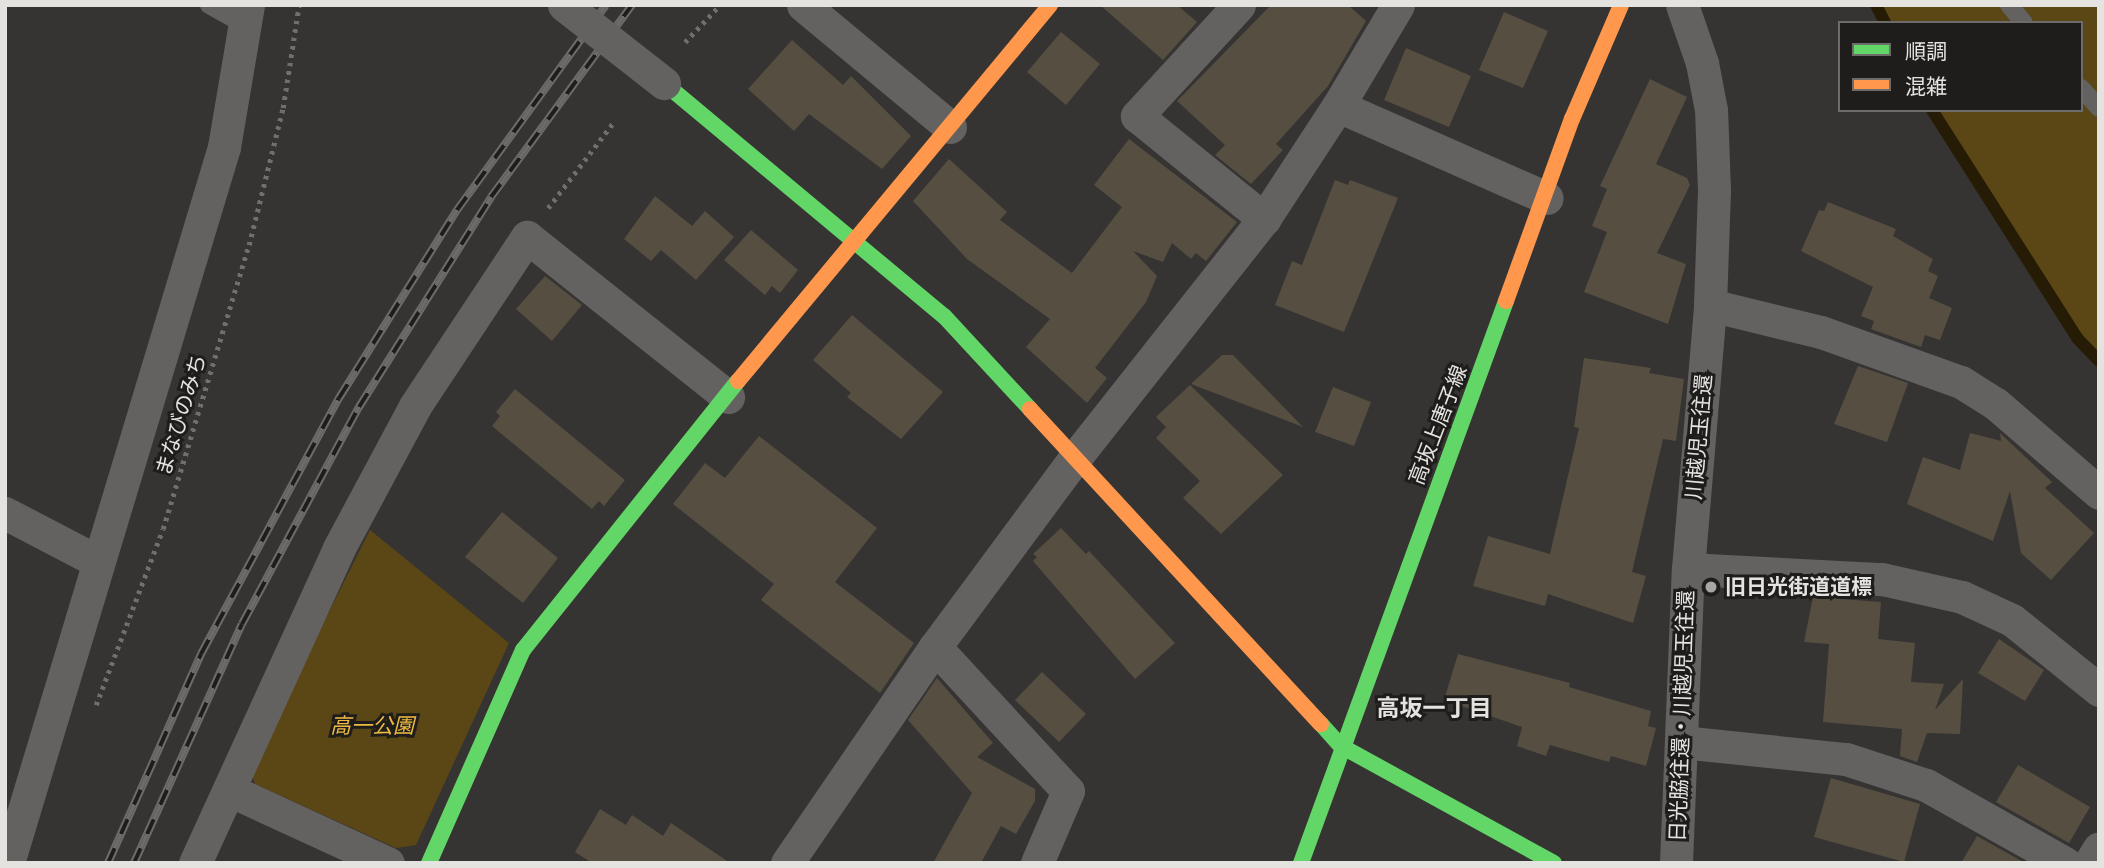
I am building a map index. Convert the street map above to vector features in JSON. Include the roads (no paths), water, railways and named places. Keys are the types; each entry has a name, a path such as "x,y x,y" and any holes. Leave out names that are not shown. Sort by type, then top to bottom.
{"street":[{"path":"564,5 855,237 944,316 1341,746 1554,863"},
{"path":"803,5 950,127"},
{"path":"429,863 523,650 855,237 1050,5"},
{"path":"1239,5 1137,116 1264,219"},
{"path":"787,863 935,647 1075,458 1264,219 1338,106 1398,5"},
{"name":"高坂上唐子線","path":"1301,863 1341,746 1547,198 1572,119 1621,5"},
{"name":"川越児玉往還","path":"1682,5 1702,63 1711,110 1710,305 1688,569"},
{"path":"8,863 224,147 246,15"},
{"path":"1338,106 1547,198"},
{"path":"195,863 364,500 415,406 527,237 728,397"},
{"path":"1710,305 1821,332 1961,382 1996,404 2099,493"},
{"path":"5,513 97,561"},
{"path":"1688,569 1882,579 1962,597 2012,620 2099,690"},
{"name":"日光脇往還・川越児玉往還","path":"1676,863 1688,569"},
{"path":"935,647 1068,791 1037,863"},
{"path":"1681,742 1846,759 1926,785 2065,863"},
{"path":"229,790 388,863"},
{"path":"2090,863 2099,848"}],"lane":[{"path":"209,5 246,15"},
{"path":"2009,5 2022,21"},
{"path":"2083,90 2099,108"}],"waterway":[{"path":"1876,5 1884,21"},
{"path":"1933,112 2077,338 2099,361"}],"railway":[{"path":"108,863 201,654 339,398 457,210 606,5"},
{"path":"134,863 242,624 359,407 491,197 632,5"}],"place":[{"name":"旧日光街道道標","path":"1711,587"}],"district":[{"name":"高坂一丁目","path":"1434,708"}],"park label":[{"name":"高一公園","path":"372,726"}]}
